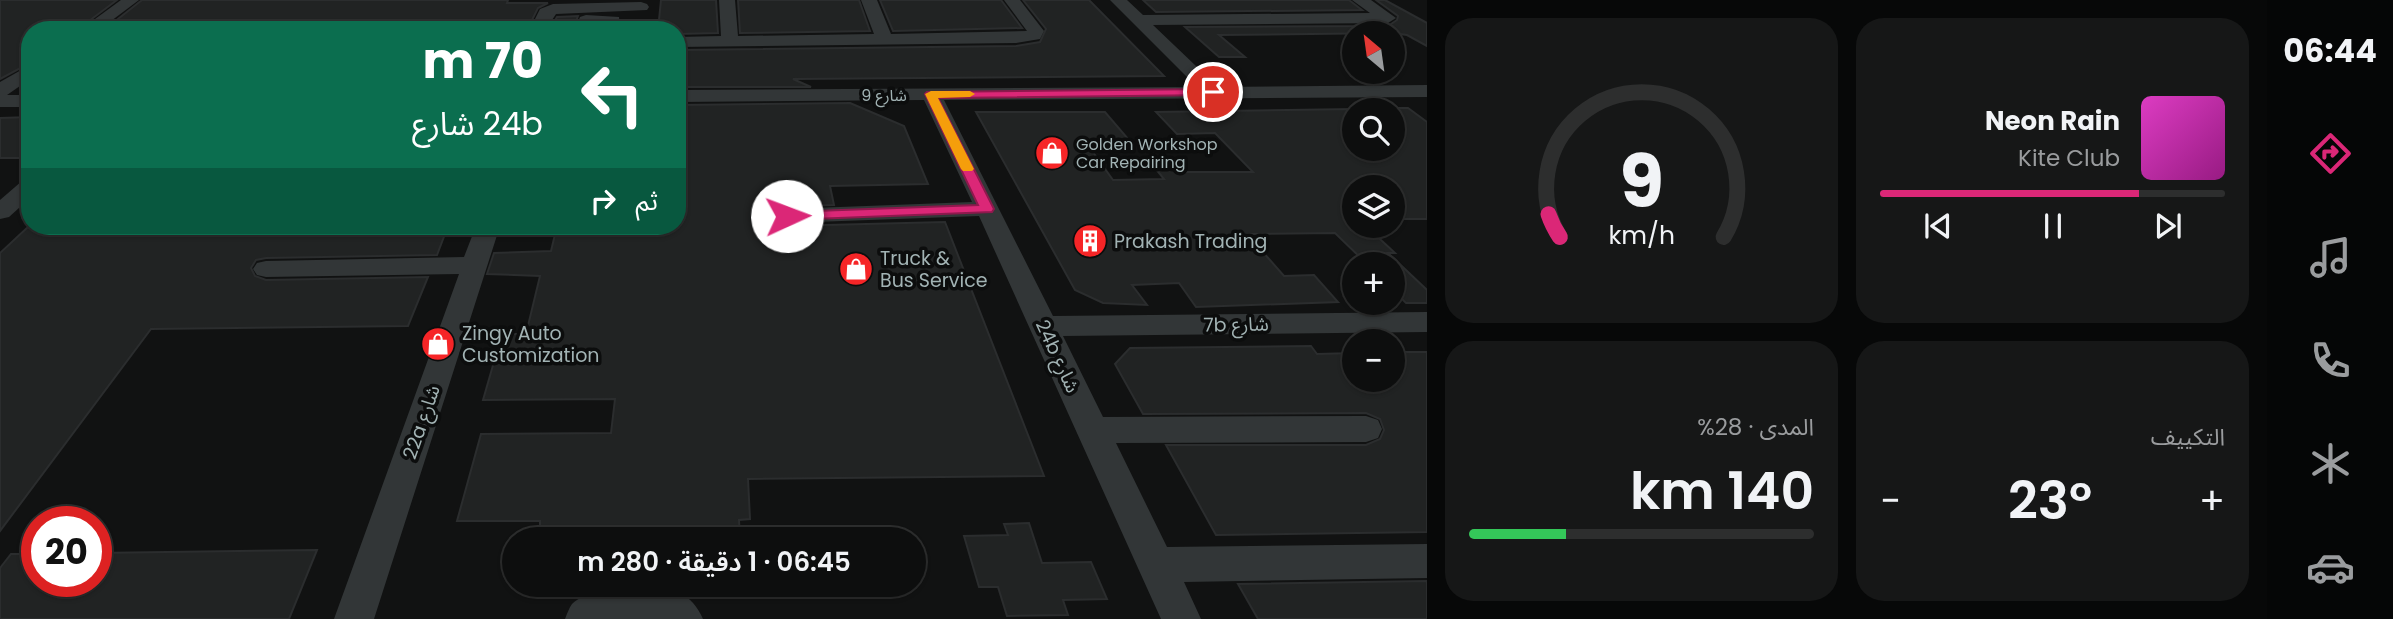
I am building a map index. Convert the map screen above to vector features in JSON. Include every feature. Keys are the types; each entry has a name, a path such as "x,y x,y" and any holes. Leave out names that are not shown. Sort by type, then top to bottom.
{"street":[{"path":"101,21 131,0"},
{"path":"727,0 730,41"},
{"path":"869,0 885,40"},
{"path":"686,41 1016,38 1034,35 1036,31 1012,0"},
{"path":"1118,0 1213,92"},
{"path":"1139,20 1388,18 1360,0"},
{"path":"542,21 545,12 553,9 641,8"},
{"path":"586,21 613,21"},
{"path":"0,91 21,76"},
{"name":"شارع 9","path":"686,96 1427,91"},
{"name":"24b شارع","path":"931,94 1044,326 1181,619"},
{"path":"0,101 21,101"},
{"path":"0,212 21,194"},
{"path":"787,216 987,209"},
{"name":"22a شارع","path":"354,619 485,235"},
{"path":"266,269 474,265"},
{"name":"7b شارع","path":"1044,326 1427,322"},
{"path":"1093,430 1366,429"},
{"path":"1156,565 1427,561"},
{"path":"585,619 602,608 661,604 673,609 683,619"}],"building":[{"path":"0,0 117,0 89,21 21,21 21,68 0,79"},
{"path":"142,0 508,0 507,3 548,3 538,8 532,21 115,21"},
{"path":"661,0 716,0 718,33 686,34 686,21 659,21"},
{"path":"738,0 859,0 870,31 740,33"},
{"path":"880,0 1001,0 1022,28 893,31"},
{"path":"1023,0 1089,0 1164,76 793,79 811,87 686,87 686,50 1016,46 1040,42 1046,29"},
{"path":"1143,0 1349,0 1362,10 1156,12"},
{"path":"1376,0 1385,0 1427,23 1427,46 1405,35 1405,21 1396,21 1398,16"},
{"path":"578,16 576,21 555,21 557,17"},
{"path":"1342,26 1342,34 1219,35 1245,57 1219,57 1185,27"},
{"path":"850,103 904,126 928,184 830,186 834,205 786,206 776,210 773,217 777,224 787,226 945,222 1044,476 748,479 750,519 739,520 739,527 540,527 540,521 457,521 481,434 611,433 615,399 483,400 502,334 526,334 540,276 487,274 494,253 551,251 555,235 686,235 686,105"},
{"path":"1405,108 1408,108 1427,122 1427,219 1405,219 1405,175 1342,175 1342,238 1379,238 1394,252 1355,252 1335,233 1247,234 1284,276 1314,275 1338,302 1196,307 1179,283 1132,285 1147,305 1103,303 1075,290 976,112 1105,112 1129,140 1085,141 1113,180 1164,179 1146,157 1169,157 1182,172 1253,172 1215,133 1177,134 1156,112 1342,109 1342,161 1405,161"},
{"path":"21,117 21,158 0,158 0,118"},
{"path":"21,233 445,235 437,255 266,258 256,260 251,268 255,276 266,280 428,277 408,326 151,329 0,531 0,253"},
{"path":"1405,269 1427,290 1427,303 1406,303"},
{"path":"1311,346 1317,354 1342,353 1342,392 1405,392 1405,352 1427,352 1427,532 1216,535 1166,445 1366,445 1380,439 1384,430 1380,419 1366,413 1143,414 1115,364 1130,348"},
{"path":"1029,523 1042,563 1091,562 1107,599 1063,600 1068,615 1007,616 998,587 979,587 964,536 1008,535 1004,524"},
{"path":"317,550 289,619 0,619 0,568 11,554 21,554 21,597 112,597 112,553"},
{"path":"1427,581 1427,619 1258,619 1238,584"}],"slow traffic":[{"path":"967,169 931,94 970,94"}],"place":[{"name":"Golden Workshop Car Repairing","path":"1052,153"},
{"name":"Prakash Trading","path":"1090,241"},
{"name":"Truck & Bus Service","path":"856,269"},
{"name":"Zingy Auto Customization","path":"438,344"}],"route":[{"path":"787,216 987,209 931,94 1213,92"}]}
